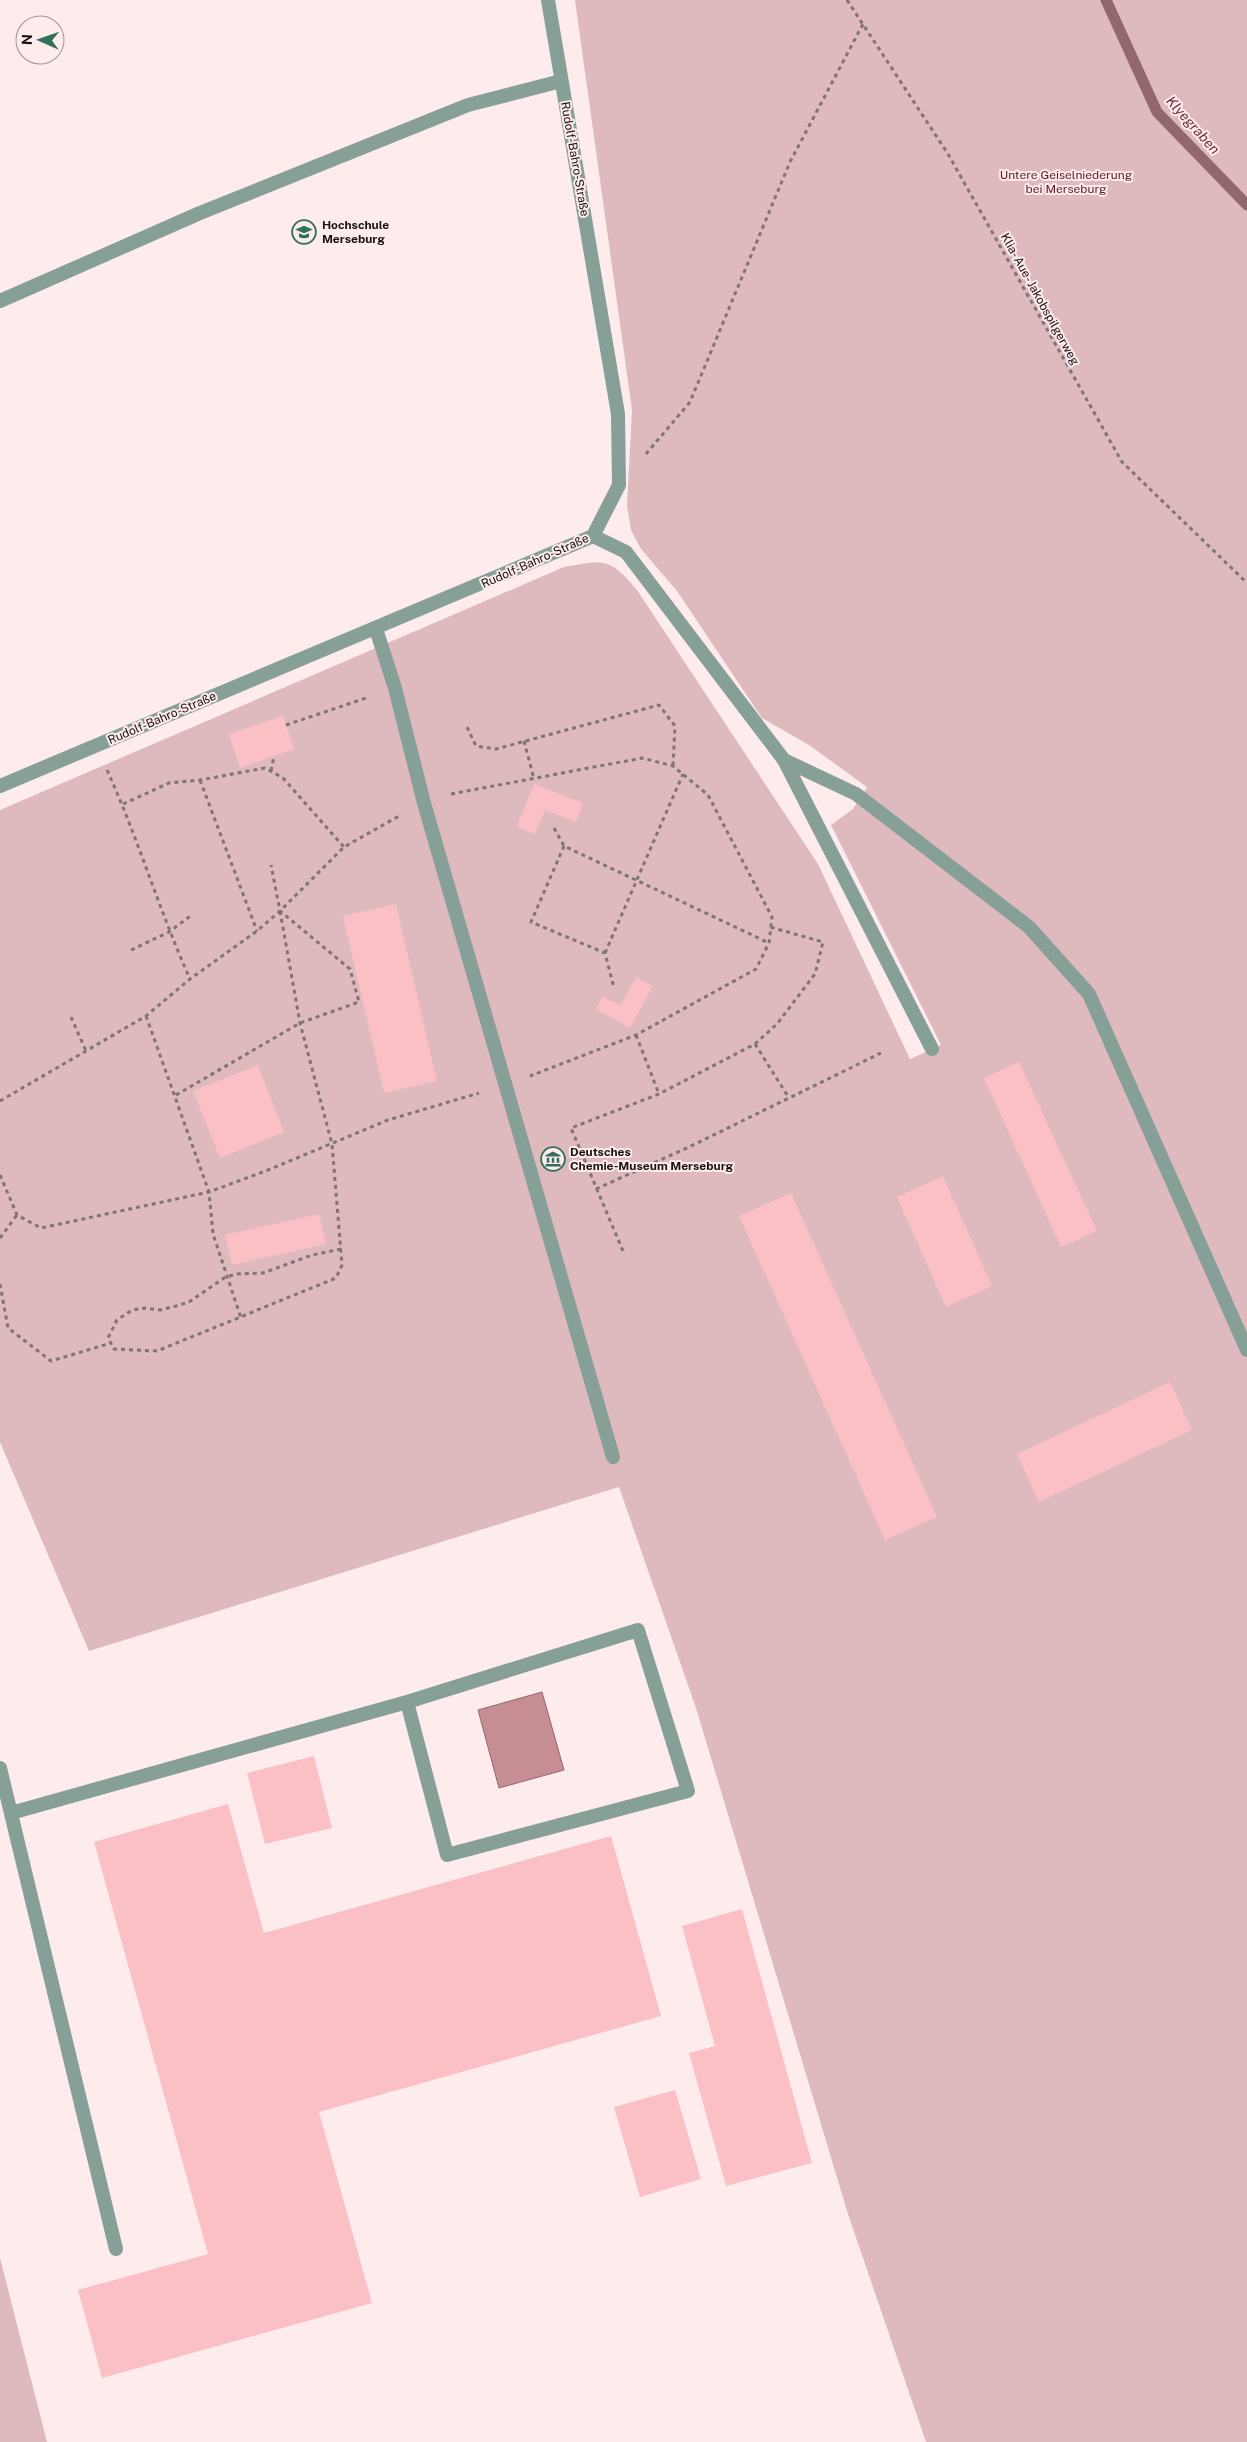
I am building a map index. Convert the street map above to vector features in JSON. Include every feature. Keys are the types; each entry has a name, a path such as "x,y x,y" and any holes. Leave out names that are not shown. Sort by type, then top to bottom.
{"street":[{"name":"Rudolf-Bahro-Straße","path":"0,786 593,536 619,486 618,414 548,0"},
{"path":"0,300 200,214 468,105 562,81"},
{"path":"593,536 626,552 784,760 932,1050"},
{"path":"376,629 395,688 424,803 613,1457"},
{"path":"784,760 856,794 1029,927 1089,994 1247,1350"},
{"path":"11,1813 407,1702 638,1630 688,1792 446,1856 407,1702"},
{"path":"0,1768 116,2249"}],"path":[{"name":"Klia- Aue- Jakobspilgerweg","path":"847,0 948,154 1122,462 1247,583"},
{"path":"619,486 690,402 790,162 863,24"},
{"path":"286,725 395,688"},
{"path":"467,727 476,746 496,749 659,704 675,726 673,766"},
{"path":"524,741 534,779"},
{"path":"97,746 123,804 169,932 190,979"},
{"path":"271,772 274,756"},
{"path":"0,1100 146,1016 190,979 257,931 280,911 344,847 424,803 449,795 642,758 673,766 708,795 772,917 769,943 756,969 636,1035 506,1085 388,1120 209,1192 41,1228 17,1215 0,1175"},
{"path":"123,804 169,783 200,780 265,768 283,778 344,847"},
{"path":"614,988 605,953 683,774"},
{"path":"200,780 257,931"},
{"path":"554,828 564,846 769,943"},
{"path":"564,846 532,922 605,953"},
{"path":"271,865 300,1023 332,1144 341,1249 342,1265 336,1278 157,1351 114,1350 108,1338 117,1320 132,1310 145,1308 160,1310 189,1302 228,1277 236,1274 263,1273 304,1258 341,1249"},
{"path":"176,1095 300,1023 359,1002 350,969 280,911"},
{"path":"131,950 169,932 193,914"},
{"path":"623,1251 571,1128 658,1094 755,1044 777,1024 814,974 823,942 770,927"},
{"path":"146,1016 176,1095 209,1192 213,1234 240,1318"},
{"path":"72,1017 86,1052"},
{"path":"636,1035 658,1094"},
{"path":"755,1044 789,1098"},
{"path":"596,1189 689,1147 881,1053"},
{"path":"0,1238 17,1215"},
{"path":"0,1284 8,1328 51,1361 111,1343"}],"green space":[{"name":"Untere Geiselniederung bei Merseburg","path":"575,0 1247,0 1247,2442 926,2442 848,2214 696,1708 619,1487 89,1651 0,1442 0,810 564,567 598,562 612,566 628,579 637,590 818,864 910,1059 941,1045 831,825 853,809 867,787 809,745 762,718 677,591 641,549 631,530 627,506 632,410"},
{"path":"0,2258 47,2442 0,2442"}],"shaded area":[{"path":"542,1692 564,1770 499,1788 478,1710"}],"building":[{"path":"283,716 294,749 240,768 229,734"},
{"path":"534,784 583,803 576,822 545,810 535,834 517,827"},
{"path":"396,904 437,1081 384,1093 343,916"},
{"path":"636,977 653,986 630,1028 596,1009 603,996 620,1006"},
{"path":"1019,1062 1097,1231 1061,1247 984,1078"},
{"path":"258,1065 284,1132 220,1158 193,1091"},
{"path":"943,1176 992,1286 946,1307 897,1197"},
{"path":"791,1193 937,1517 885,1540 739,1216"},
{"path":"319,1214 326,1244 232,1265 225,1235"},
{"path":"1170,1382 1192,1430 1039,1502 1017,1454"},
{"path":"314,1756 332,1828 265,1844 247,1773"},
{"path":"228,1804 264,1933 611,1836 661,2016 319,2112 372,2303 102,2378 78,2290 208,2254 94,1842"},
{"path":"742,1909 812,2163 726,2186 689,2053 715,2046 682,1926"},
{"path":"675,2090 701,2179 640,2197 614,2107"}],"waterway":[{"name":"Klyegraben","path":"1106,0 1157,112 1247,205"}],"place":[{"name":"Hochschule Merseburg","path":"304,232"},
{"name":"Deutsches Chemie-Museum Merseburg","path":"553,1159"}]}
